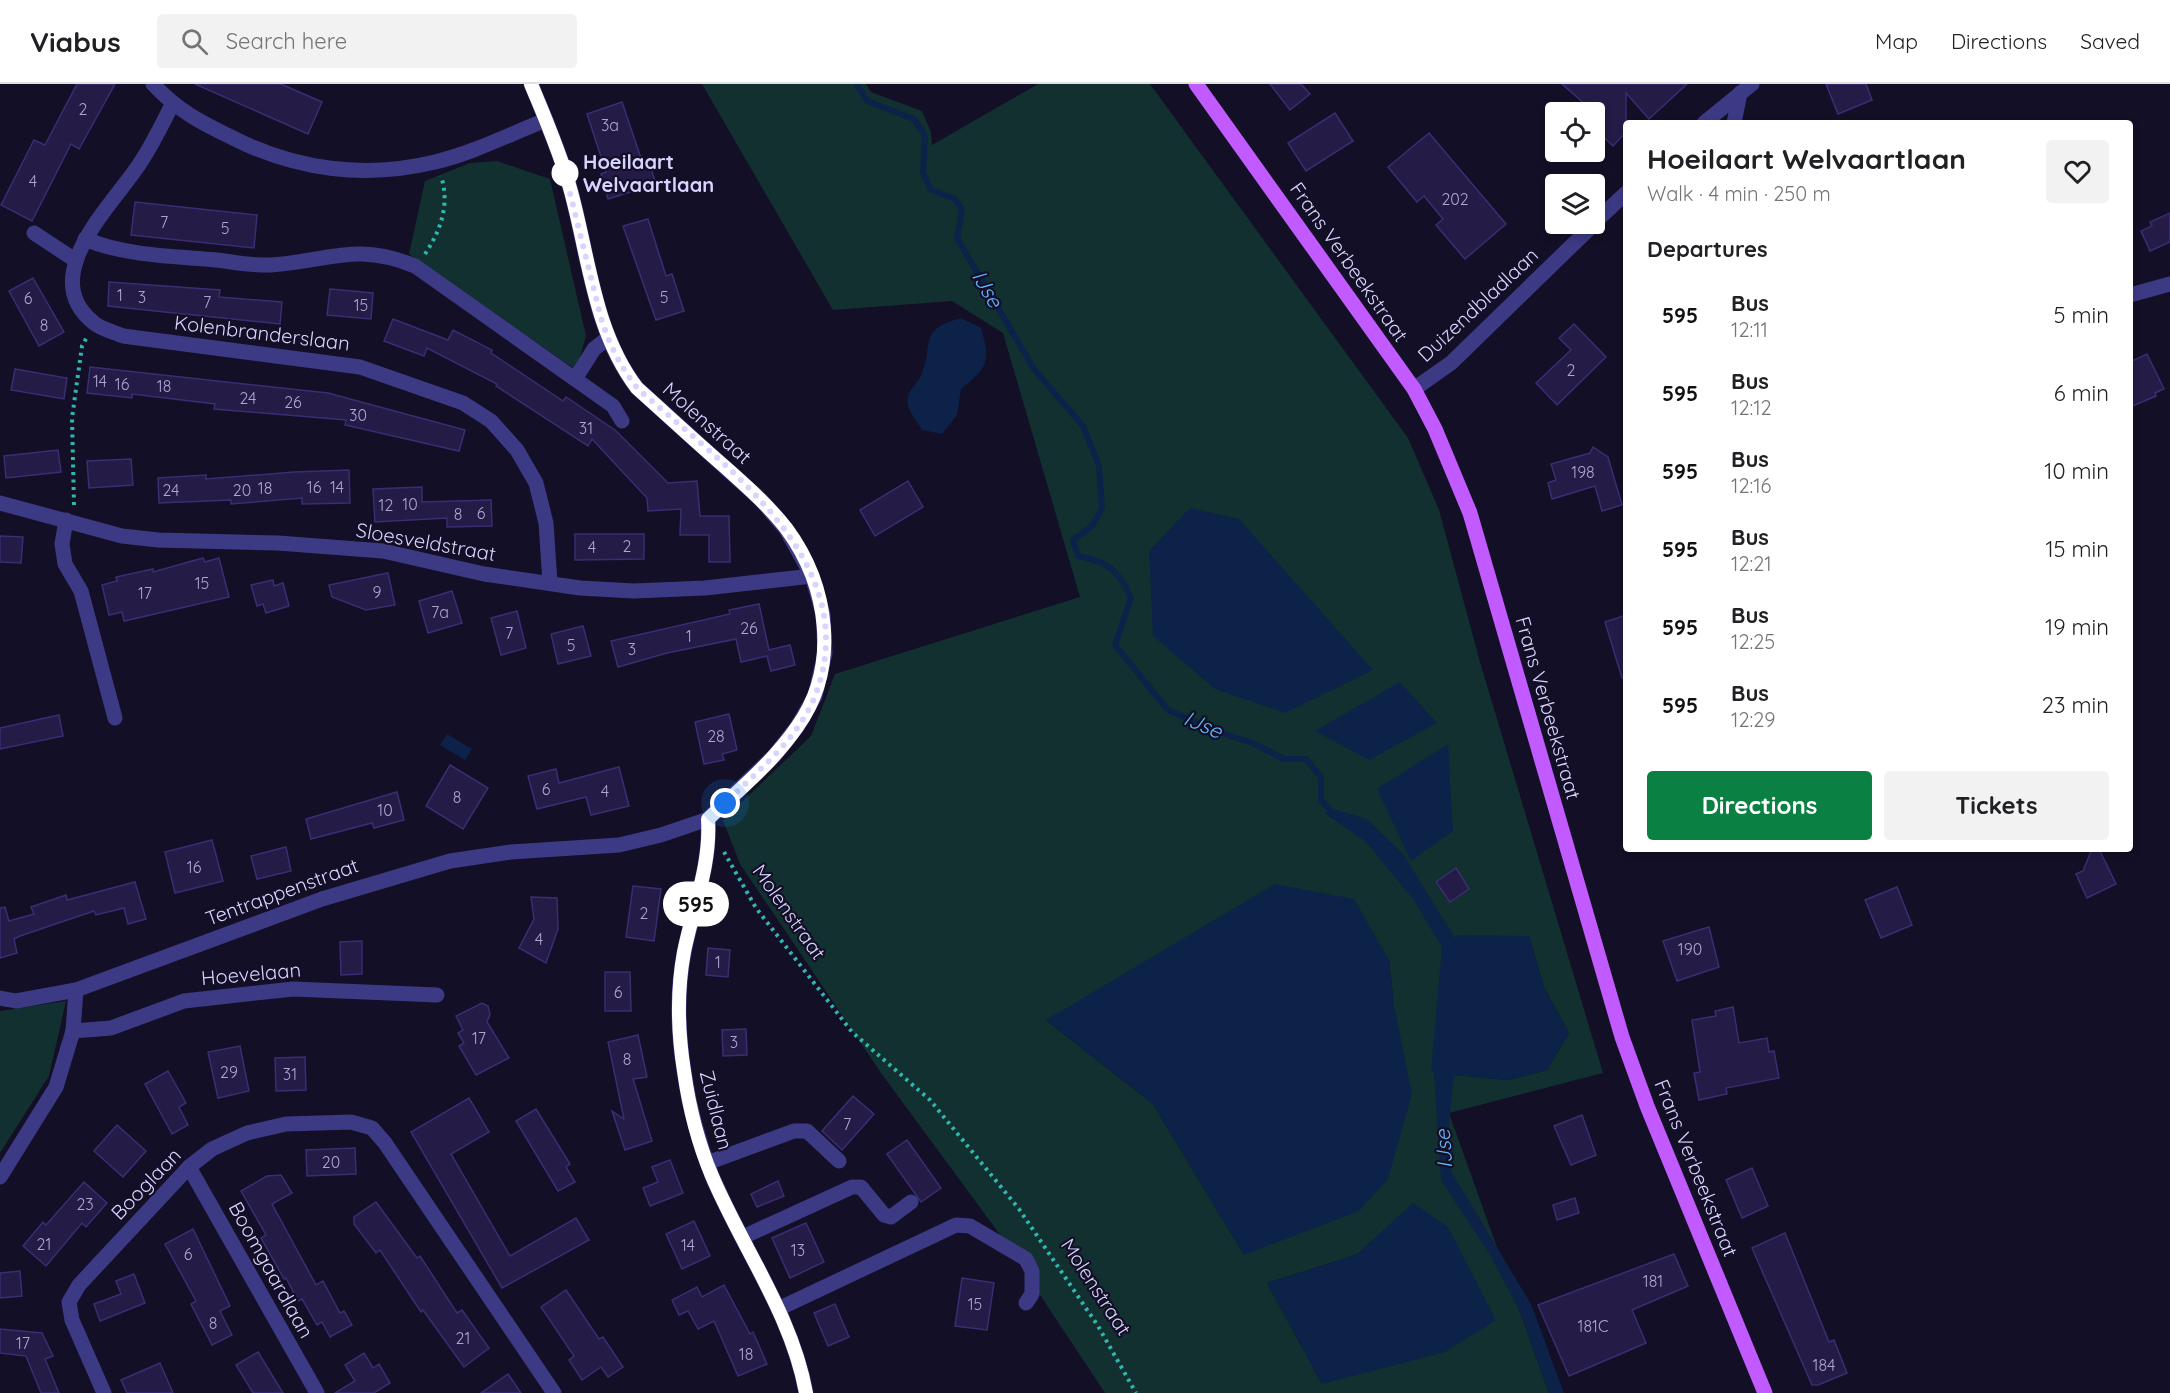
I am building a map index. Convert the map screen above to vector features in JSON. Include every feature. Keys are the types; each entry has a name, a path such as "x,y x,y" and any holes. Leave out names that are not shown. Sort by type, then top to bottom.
{"main road":[{"name":"Frans Verbeekstraat","path":"1196,84 1414,390 1435,429 1470,513 1622,1037 1647,1106 1765,1393"}],"street":[{"path":"153,84 172,105 254,149 296,162 337,171 388,170 436,162 546,120"},
{"name":"Molenstraat","path":"531,84 570,188 608,338 625,372 637,388 761,500 786,529 812,576 823,614 825,653 815,696 797,727 774,756 708,819"},
{"path":"1708,120 1746,89"},
{"path":"1735,120 1746,89"},
{"path":"94,324 77,304 72,286 75,260 85,239 138,166 172,105"},
{"name":"Duizendbladlaan","path":"1605,213 1623,196"},
{"path":"34,233 75,260"},
{"name":"Duizendbladlaan","path":"1414,390 1451,363 1583,234"},
{"path":"85,239 102,246 140,253 269,265 358,252 392,257 416,266 613,406 622,421"},
{"path":"2133,294 2170,284"},
{"name":"Kolenbranderslaan","path":"94,324 123,336 360,366 463,403 497,428 517,450 536,483 546,523 550,583"},
{"path":"575,379 594,349 608,338"},
{"name":"Sloesveldstraat","path":"0,503 122,536 158,540 278,543 382,551 484,574 634,591 705,588 812,576"},
{"path":"68,521 62,544 65,564 81,591 115,718"},
{"name":"Tentrappenstraat","path":"0,998 16,1001 76,990 322,899 450,861 511,852 619,845 661,835 708,819"},
{"name":"Zuidlaan","path":"708,819 707,863 684,954 680,1032 690,1104 707,1163 778,1309 797,1356 806,1393"},
{"name":"Hoevelaan","path":"73,1031 111,1028 184,1002 293,989 437,995"},
{"path":"0,1177 57,1087 73,1031 76,990"},
{"name":"Booglaan","path":"104,1393 72,1320 69,1302 79,1285 189,1167 212,1149 247,1133 286,1124 351,1122 372,1128 385,1143 554,1393"},
{"path":"707,1163 794,1131 807,1131 838,1161"},
{"name":"Boomgaardlaan","path":"189,1167 317,1393"},
{"path":"743,1237 852,1187 861,1187 884,1215 891,1217 911,1202"},
{"path":"778,1309 956,1225 970,1226 1026,1259 1032,1271 1032,1293 1026,1303"}],"path":[{"path":"416,266 434,240 443,218 446,201 436,162"},
{"path":"68,521 74,512 72,418 82,346 94,324"},
{"name":"Molenstraat","path":"724,850 756,908 852,1032 930,1100 1019,1209 1098,1326 1136,1393"}],"green space":[{"path":"702,84 866,84 871,92 922,111 931,132 932,145 1038,84 1150,84 1408,438 1439,510 1480,662 1603,1073 1449,1113 1549,1393 1105,1393 1001,1236 881,1073 740,864 723,820 811,736 835,674 1080,597 1003,333 952,301 833,310","holes":["1529,936 1544,987 1569,1033 1547,1070 1508,1080 1443,1074","1389,960 1394,1006 1244,1255 1153,1104 1047,1021","1356,1255 1322,1384 1267,1283"]},
{"path":"497,161 550,179 586,336 576,370 409,254 425,181 470,163"},
{"path":"66,1001 49,1076 0,1153 0,1011"}],"water":[{"path":"961,318 981,328 986,349 985,363 977,375 961,389 957,415 942,434 922,430 909,409 908,396 922,373 933,333 938,327"},
{"path":"1190,508 1239,519 1373,670 1285,713 1215,689 1153,636 1149,551"},
{"path":"1400,682 1437,723 1369,760 1315,731"},
{"path":"447,734 472,749 465,760 440,745"},
{"path":"1448,744 1453,831 1411,861 1377,789"},
{"path":"1337,810 1367,819 1403,854 1455,938 1458,935 1529,936 1544,987 1569,1033 1547,1070 1508,1080 1454,1075 1448,1132 1451,1171 1531,1304 1564,1393 1549,1393 1521,1314 1489,1253 1441,1180 1434,1072 1431,1070 1442,947 1413,899 1365,841 1324,813"},
{"path":"1275,884 1354,899 1389,960 1394,1006 1412,1094 1388,1179 1359,1211 1244,1255 1153,1104 1046,1020"},
{"path":"1413,1203 1448,1227 1496,1320 1445,1352 1322,1384 1267,1283 1356,1255"}],"building":[{"path":"77,84 115,84 79,149 71,144 32,221 1,205 34,140 45,145"},
{"path":"195,84 281,84 322,102 308,134"},
{"path":"1270,84 1301,84 1310,94 1290,110"},
{"path":"1562,84 1687,84 1649,119 1626,93 1626,120 1623,120 1623,135 1613,146 1605,138 1605,102 1583,102"},
{"path":"1826,84 1866,84 1872,100 1838,114"},
{"path":"622,102 642,161 648,159 656,184 608,199 601,174 606,172 587,114"},
{"path":"1335,113 1353,141 1306,171 1288,143"},
{"path":"1429,133 1506,224 1465,259 1436,225 1443,219 1424,196 1417,202 1388,167"},
{"path":"135,202 257,215 254,248 131,235"},
{"path":"2170,213 2170,242 2150,251 2141,231 2152,226 2150,222"},
{"path":"648,219 666,276 672,274 684,311 656,320 623,226"},
{"path":"33,278 64,332 39,346 9,291"},
{"path":"109,282 220,290 219,297 282,302 280,324 108,306"},
{"path":"330,289 373,293 371,319 327,315"},
{"path":"393,319 448,340 453,330 492,350 491,353 563,401 566,397 615,430 668,483 697,481 700,516 729,516 730,562 709,562 709,535 680,535 681,509 648,511 647,498 592,439 588,446 496,386 497,384 427,348 424,356 384,341"},
{"path":"1574,324 1606,357 1557,405 1536,383 1571,350 1559,338"},
{"path":"2147,354 2164,389 2155,393 2156,396 2133,406 2133,361"},
{"path":"90,367 328,393 465,430 459,451 345,425 346,420 214,409 215,404 132,394 132,398 87,393"},
{"path":"15,369 67,378 64,399 11,390"},
{"path":"1593,447 1608,457 1622,505 1602,511 1595,486 1552,499 1548,483 1556,480 1551,464 1590,453"},
{"path":"58,450 61,472 6,478 4,456"},
{"path":"131,459 133,485 89,488 87,461"},
{"path":"349,470 350,503 302,504 302,498 231,504 231,500 159,503 158,478 206,475 206,479"},
{"path":"908,481 923,507 875,536 860,510"},
{"path":"422,487 422,502 491,500 492,526 447,527 447,518 375,522 373,489"},
{"path":"575,534 644,534 644,559 575,560"},
{"path":"0,536 23,537 21,563 0,562"},
{"path":"203,558 205,562 219,558 229,597 124,621 122,612 109,615 102,585 117,581 116,577 153,569 153,572"},
{"path":"388,573 395,605 366,610 332,597 329,585"},
{"path":"273,580 274,586 283,583 289,606 266,613 263,604 257,606 251,585"},
{"path":"452,591 462,623 428,633 419,601"},
{"path":"759,604 769,650 790,645 795,665 771,671 767,656 741,662 736,639 667,653 618,667 611,641 730,614 729,610"},
{"path":"517,611 526,648 501,655 491,618"},
{"path":"1623,616 1623,678 1622,678 1605,622"},
{"path":"583,626 591,656 558,664 551,634"},
{"path":"729,714 737,750 722,754 724,760 704,764 695,722"},
{"path":"59,715 63,736 0,749 0,728"},
{"path":"450,765 488,788 463,829 426,806"},
{"path":"619,767 629,806 591,815 586,797 537,809 528,776 556,769 559,783"},
{"path":"397,792 404,820 374,828 372,823 311,839 306,819"},
{"path":"212,840 223,881 175,893 165,852"},
{"path":"286,847 291,871 257,879 251,856"},
{"path":"2091,852 2100,852 2116,884 2087,898 2076,874 2083,871"},
{"path":"1456,868 1469,889 1450,902 1436,882"},
{"path":"135,882 146,919 128,924 124,908 96,915 94,911 14,939 17,953 0,958 0,908 5,907 9,921 34,914 31,907 66,895 67,900"},
{"path":"633,886 661,889 654,941 626,937"},
{"path":"1897,887 1912,925 1881,938 1865,900"},
{"path":"531,897 557,898 558,929 546,963 519,948 534,919"},
{"path":"1709,927 1719,967 1677,981 1663,941"},
{"path":"362,941 362,974 341,975 340,942"},
{"path":"708,948 730,950 728,977 706,975"},
{"path":"605,972 630,972 631,1011 605,1011"},
{"path":"482,1003 488,1006 490,1014 487,1022 509,1058 476,1075 459,1046 464,1043 458,1033 463,1030 456,1016"},
{"path":"1733,1007 1739,1043 1767,1038 1769,1052 1774,1051 1779,1078 1726,1088 1727,1094 1699,1100 1694,1073 1700,1072 1692,1020 1716,1016 1715,1011"},
{"path":"746,1029 747,1055 723,1056 722,1030"},
{"path":"638,1035 647,1077 633,1079 652,1141 625,1150 612,1111 624,1119 608,1042"},
{"path":"240,1046 249,1091 218,1098 208,1052"},
{"path":"305,1057 306,1090 276,1091 275,1058"},
{"path":"168,1071 186,1103 179,1107 188,1125 172,1134 145,1084"},
{"path":"853,1096 874,1114 842,1150 822,1131"},
{"path":"469,1098 489,1132 451,1154 510,1256 576,1218 589,1240 502,1288 411,1132"},
{"path":"536,1109 570,1164 566,1167 575,1182 558,1191 516,1121"},
{"path":"1582,1115 1596,1155 1571,1165 1554,1126"},
{"path":"117,1125 146,1151 123,1177 94,1151"},
{"path":"907,1140 941,1188 921,1202 887,1154"},
{"path":"355,1148 356,1174 307,1176 306,1150"},
{"path":"670,1160 683,1193 650,1206 643,1188 658,1182 652,1167"},
{"path":"1752,1168 1768,1206 1742,1218 1726,1180"},
{"path":"281,1175 292,1193 272,1204 316,1285 323,1281 340,1313 344,1311 352,1325 330,1337 322,1322 317,1325 302,1299 298,1301 286,1278 284,1279 261,1238 266,1235 241,1191 267,1176"},
{"path":"778,1181 784,1196 757,1207 751,1194"},
{"path":"84,1182 107,1203 86,1227 82,1223 46,1266 23,1246 43,1222 46,1225"},
{"path":"1575,1198 1579,1213 1557,1220 1553,1205"},
{"path":"376,1202 417,1258 420,1256 457,1313 462,1310 489,1348 464,1367 423,1310 421,1312 380,1250 376,1253 354,1224 354,1217"},
{"path":"694,1221 710,1256 682,1269 666,1234"},
{"path":"806,1223 824,1262 790,1278 772,1238"},
{"path":"193,1229 230,1306 220,1311 232,1335 212,1345 191,1304 196,1301 165,1244"},
{"path":"1785,1233 1829,1342 1834,1340 1847,1373 1818,1385 1812,1385 1752,1248"},
{"path":"1674,1254 1688,1286 1632,1310 1646,1343 1569,1376 1538,1305"},
{"path":"20,1271 22,1296 0,1298 0,1273"},
{"path":"134,1274 145,1303 100,1321 94,1304 121,1294 116,1281"},
{"path":"962,1278 994,1283 987,1330 955,1326"},
{"path":"724,1285 750,1334 753,1332 767,1364 738,1376 714,1321 698,1329 688,1311 679,1315 672,1300 697,1287 702,1297"},
{"path":"566,1290 599,1339 603,1337 623,1367 608,1377 601,1367 582,1380 569,1360 574,1356 541,1307"},
{"path":"835,1304 849,1337 828,1346 814,1313"},
{"path":"0,1329 42,1333 53,1356 45,1359 59,1393 41,1393 26,1356 0,1353"},
{"path":"258,1352 283,1393 253,1393 236,1365"},
{"path":"364,1353 373,1368 379,1364 390,1383 374,1393 335,1393 355,1381 345,1365"},
{"path":"160,1363 173,1393 127,1393 121,1380"},
{"path":"508,1374 521,1393 481,1393"}],"waterway":[{"name":"IJse","path":"857,84 867,101 914,119 925,136 923,173 931,190 955,199 962,209 957,238 1034,369 1083,426 1099,466 1102,508 1093,525 1073,540 1078,556 1098,561 1111,569 1122,580 1131,598 1115,645 1168,710 1213,730 1255,744 1284,759 1306,759 1321,777 1321,800 1335,816"}],"bus line":[{"name":"595","path":"531,84 570,188 601,318 625,372 637,388 761,500 786,529 812,576 820,597 825,653 815,696 797,727 774,756 708,819 707,863 684,954 680,1032 690,1104 701,1147 713,1178 778,1309 797,1356 806,1393"}],"place":[{"name":"Hoeilaart Welvaartlaan","path":"565,173"}],"route":[{"path":"565,173 601,318 625,372 637,388 761,500 786,529 812,576 820,597 825,653 815,696 797,727 774,756 725,803"}]}
